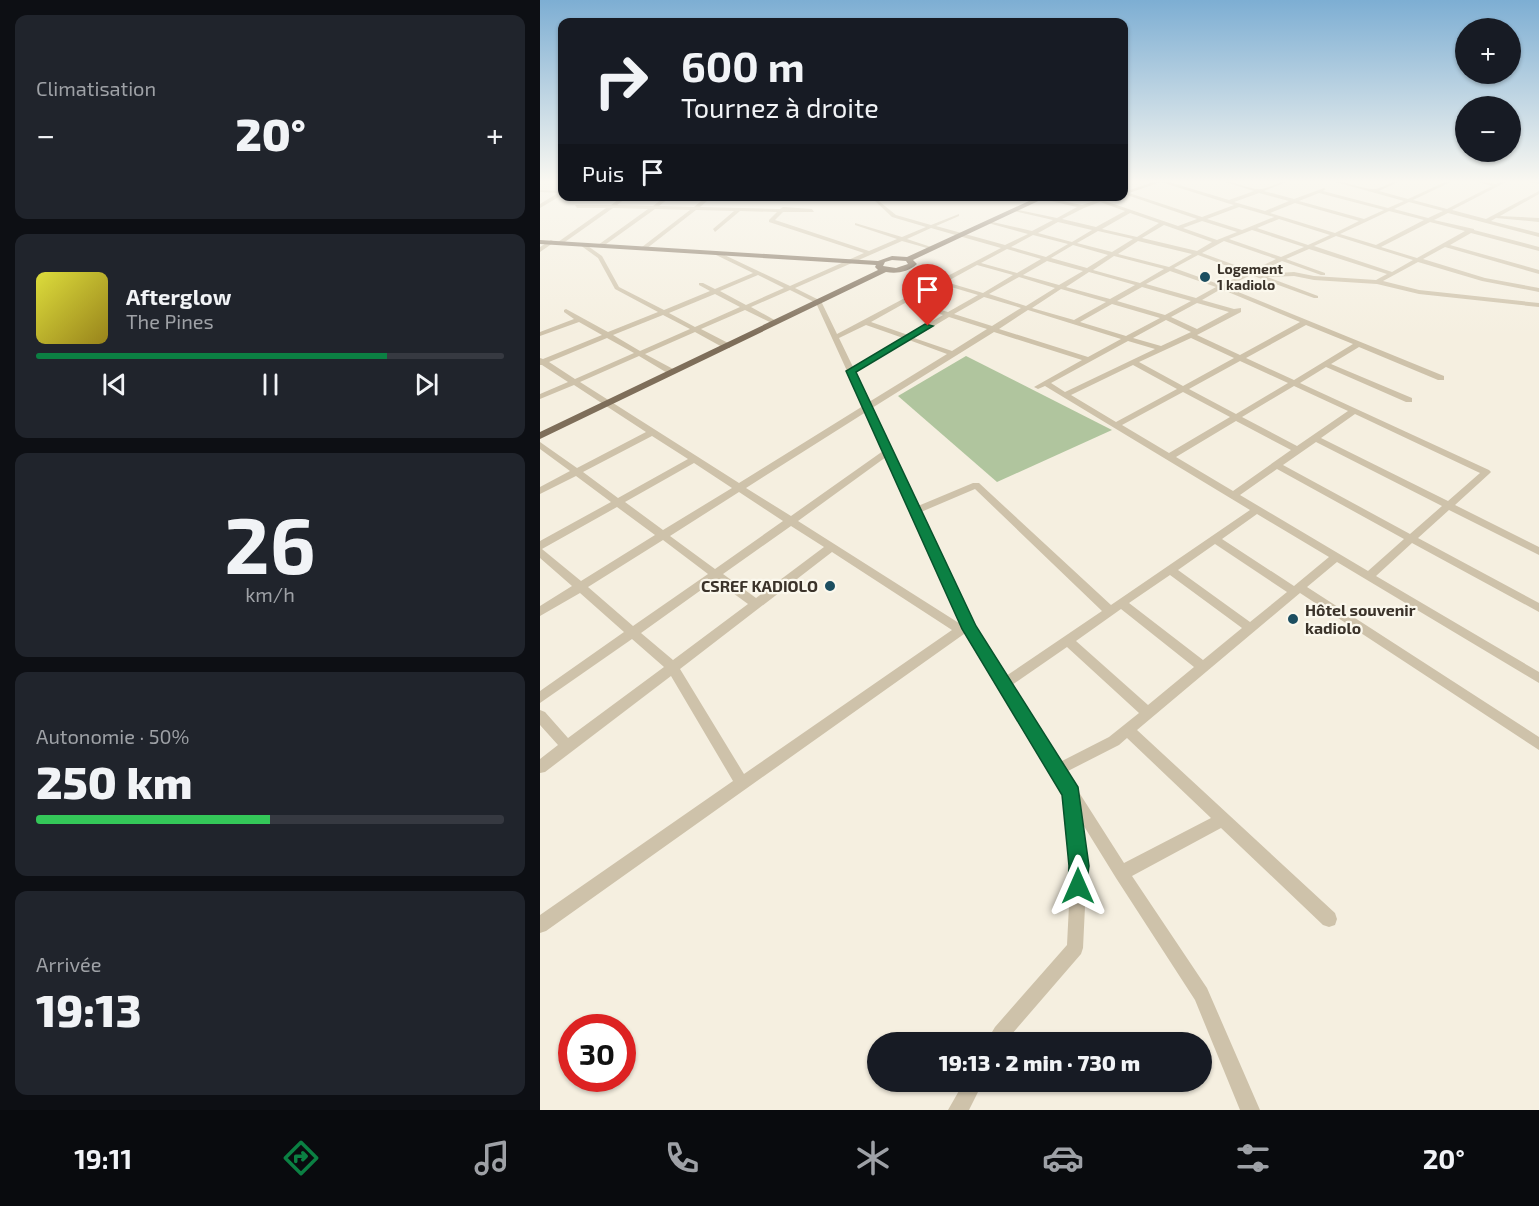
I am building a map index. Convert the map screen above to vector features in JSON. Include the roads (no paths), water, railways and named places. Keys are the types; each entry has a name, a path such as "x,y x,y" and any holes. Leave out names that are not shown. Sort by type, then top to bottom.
{"main road":[{"path":"540,435 819,302 892,258 908,259 967,233"},
{"path":"540,242 848,260 882,266 894,271 909,267 912,262 908,259"}],"street":[{"path":"560,243 575,233"},
{"path":"600,246 619,233"},
{"path":"644,248 664,233"},
{"path":"807,233 866,252"},
{"path":"884,233 932,249"},
{"path":"540,398 912,233"},
{"path":"950,233 1238,312"},
{"path":"835,338 1033,233 1170,269 1221,287 1244,300 1256,302 1441,378"},
{"path":"851,371 1092,233"},
{"path":"1109,233 1197,253 1316,297"},
{"path":"540,612 1147,233"},
{"path":"1194,233 1323,274"},
{"path":"1075,322 1197,253 1240,233"},
{"path":"1267,233 1393,274"},
{"path":"1331,233 1484,280 1539,290"},
{"path":"1376,247 1404,233"},
{"path":"1377,282 1467,233"},
{"path":"1471,233 1539,249"},
{"path":"1335,234 1254,274 1221,287 1041,385 1065,395 1116,425 1539,678"},
{"path":"540,250 551,243"},
{"path":"583,245 600,257 617,288 727,346"},
{"path":"1445,245 1539,272"},
{"path":"714,252 819,302 915,511 966,629 1004,684 1121,873 1201,994 1250,1110"},
{"path":"976,263 1188,325 1194,334 1240,358 1486,472 1369,576"},
{"path":"541,362 759,273"},
{"path":"1254,274 1294,274 1377,282 1419,292 1539,305"},
{"path":"928,278 1162,349"},
{"path":"701,284 776,323"},
{"path":"1222,308 1244,300"},
{"path":"1065,395 1238,312 1244,300"},
{"path":"905,301 1088,360"},
{"path":"566,311 672,372"},
{"path":"540,334 580,319"},
{"path":"865,322 953,354"},
{"path":"1116,425 1306,322"},
{"path":"1169,457 1359,344"},
{"path":"541,362 832,547 966,629"},
{"path":"1133,362 1297,450"},
{"path":"1326,364 1408,400"},
{"path":"1233,495 1354,411"},
{"path":"540,491 652,432"},
{"path":"1316,438 1539,551"},
{"path":"540,445 756,604"},
{"path":"540,698 888,452"},
{"path":"540,546 694,459"},
{"path":"1276,465 1539,608"},
{"path":"915,511 976,485 1110,611"},
{"path":"1004,684 1257,510"},
{"path":"1214,539 1539,744"},
{"path":"540,767 832,547"},
{"path":"540,552 672,667 742,783"},
{"path":"1057,770 1114,741 1336,556"},
{"path":"1170,569 1250,628"},
{"path":"1121,603 1203,667"},
{"path":"540,925 966,629"},
{"path":"1067,640 1148,712"},
{"path":"540,716 567,746"},
{"path":"1127,730 1329,919"},
{"path":"1001,1032 1075,948 1079,866 1071,793"},
{"path":"1121,873 1222,820"},
{"path":"958,1110 968,1092"}],"place":[{"name":"Logement 1 kadiolo","path":"1205,277"},
{"name":"CSREF KADIOLO","path":"830,586"},
{"name":"Hôtel souvenir kadiolo","path":"1293,619"}]}
